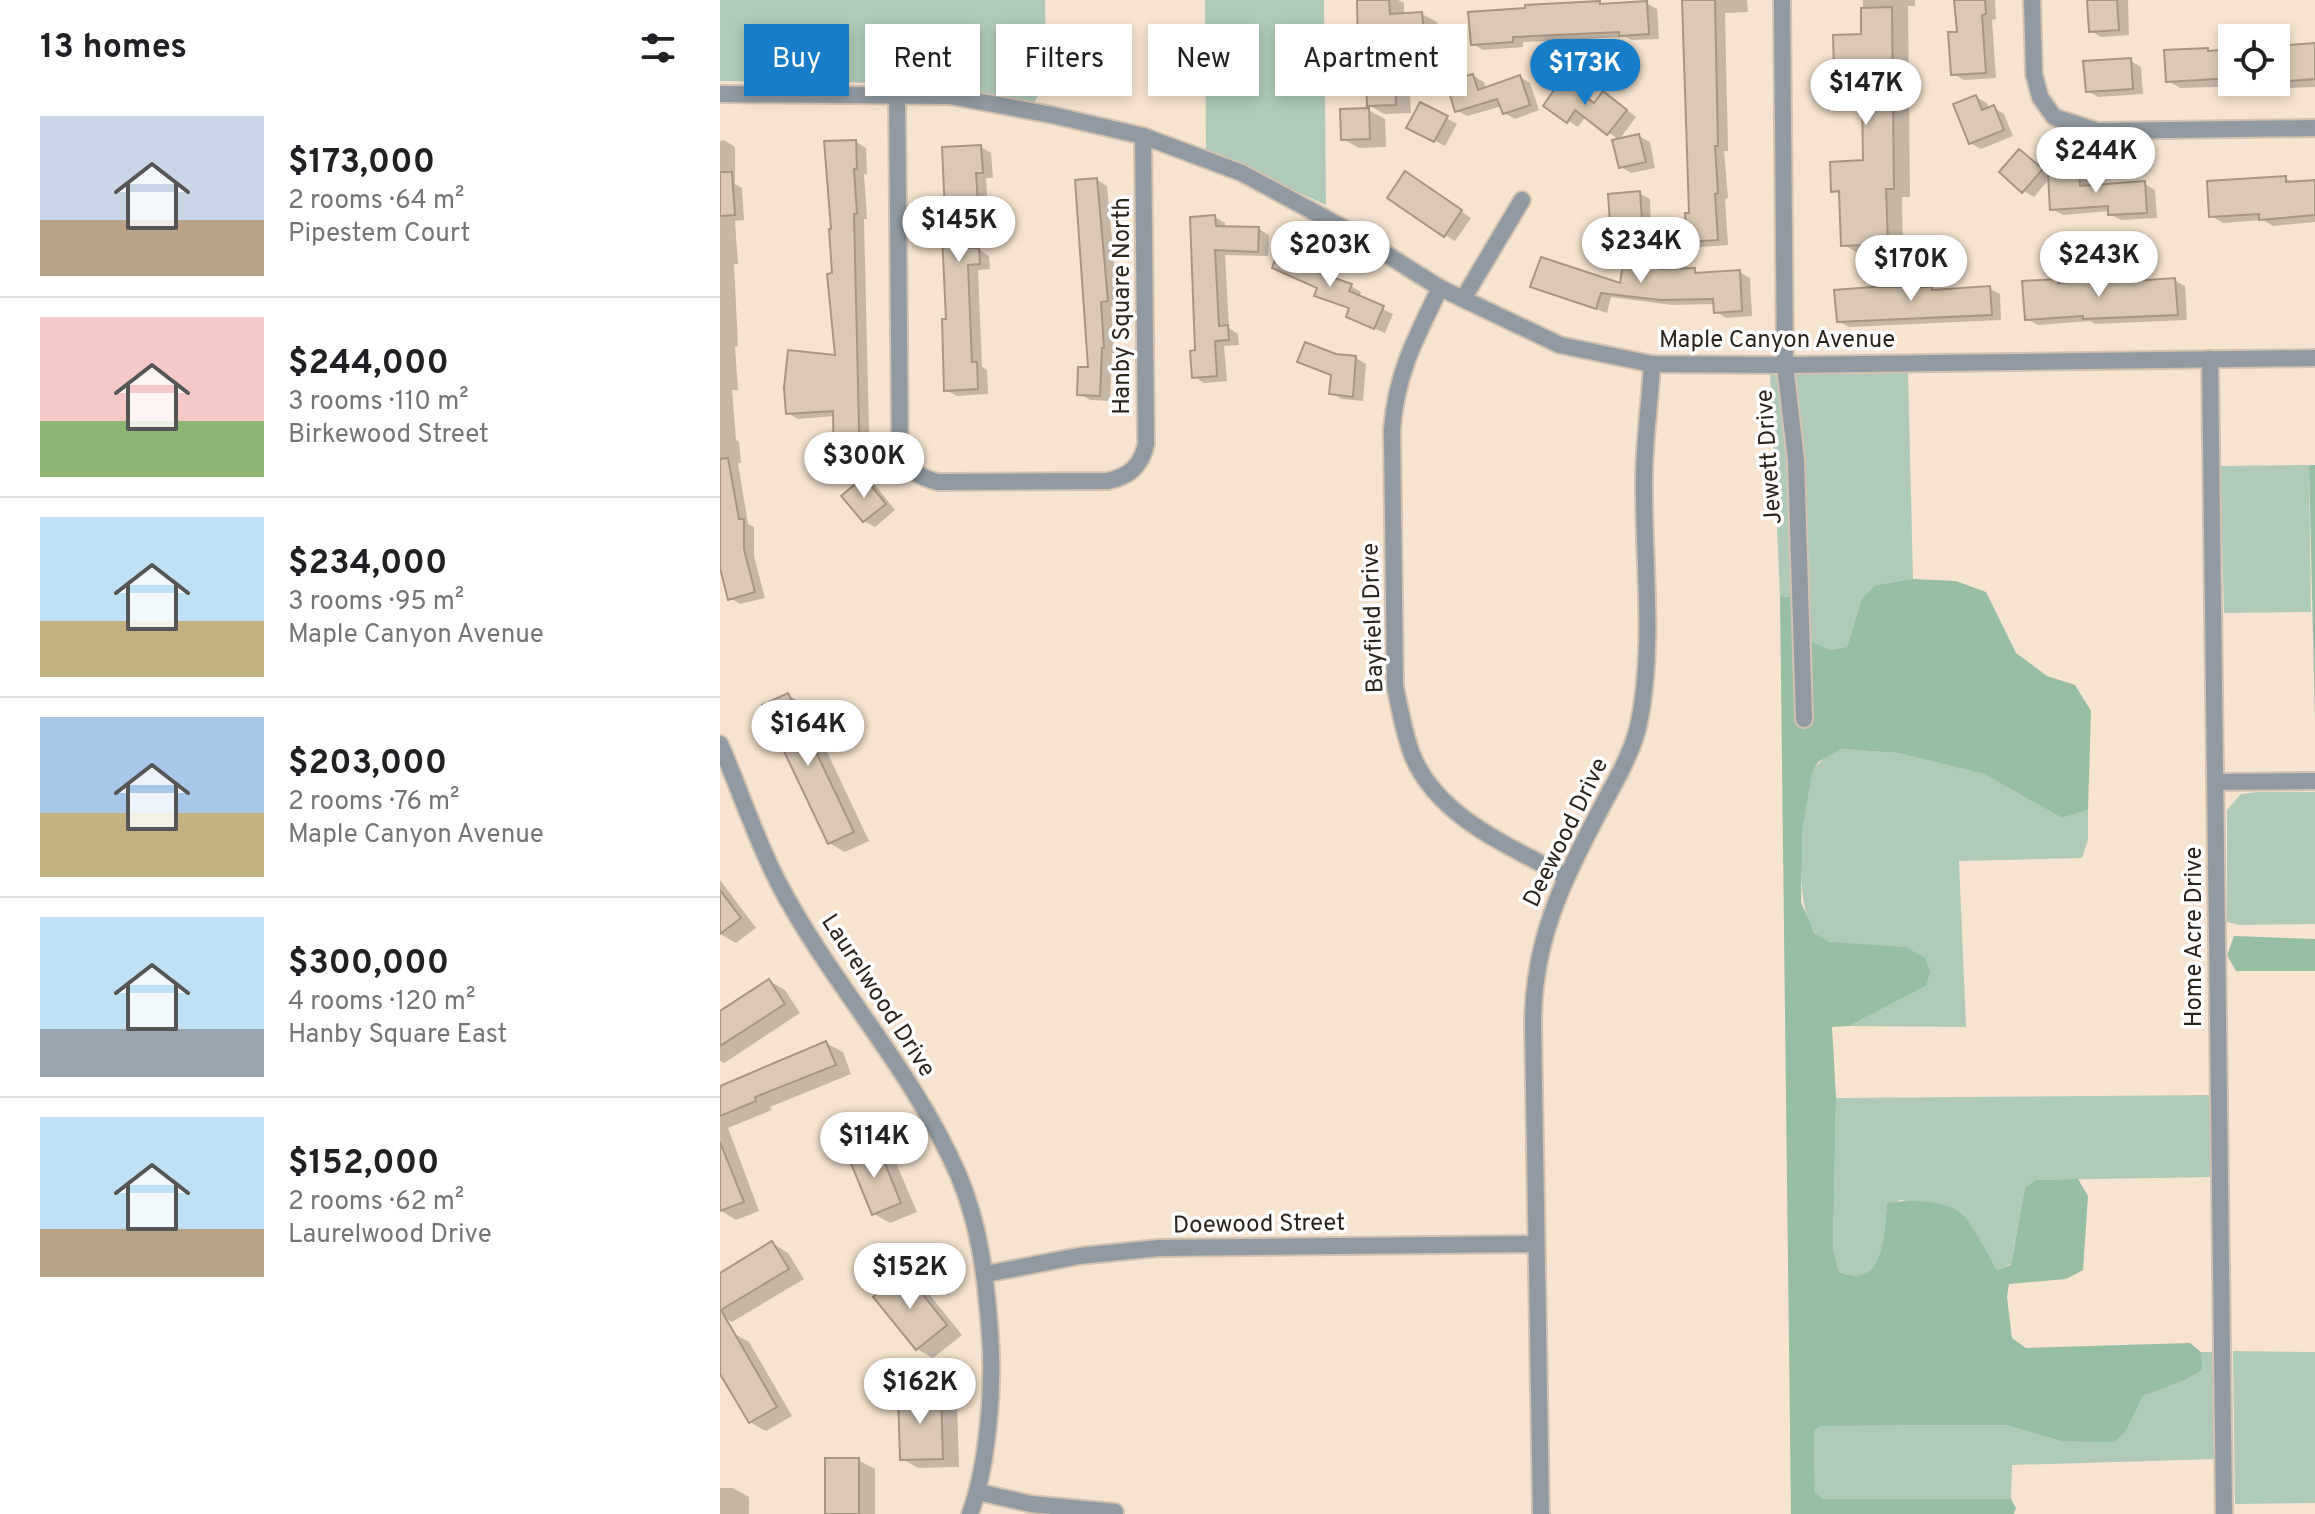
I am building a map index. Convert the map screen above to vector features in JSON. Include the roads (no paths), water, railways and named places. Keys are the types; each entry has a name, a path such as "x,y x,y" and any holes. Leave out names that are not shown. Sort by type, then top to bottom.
{"street":[{"name":"Jewett Drive","path":"1782,0 1785,365 1796,460 1804,719"},
{"path":"2032,0 2034,74 2040,97 2054,117 2098,131 2315,128"},
{"name":"Maple Canyon Avenue","path":"720,94 865,94"},
{"name":"Hanby Square North","path":"897,96 900,454 908,469 922,478 938,482 1108,481 1133,471 1142,459 1146,444 1143,136"},
{"name":"Maple Canyon Avenue","path":"950,96 1143,136 1242,173 1351,232 1440,288 1560,345 1652,364 2315,358"},
{"path":"1463,299 1522,200"},
{"name":"Bayfield Drive","path":"1440,288 1413,342 1394,398 1395,686 1401,715 1413,756 1427,783 1448,806 1475,827 1565,876"},
{"name":"Home Acre Drive","path":"2210,359 2224,1514"},
{"name":"Deewood Drive","path":"1541,1514 1533,1002 1537,963 1565,876 1632,748 1639,723 1645,679 1644,477 1652,364"},
{"name":"Laurelwood Drive","path":"720,744 779,884 887,1047 944,1145 973,1217 986,1274 994,1375 978,1492 970,1514"},
{"path":"2216,782 2315,781"},
{"name":"Doewood Street","path":"986,1274 1079,1256 1159,1248 1536,1244"},
{"path":"978,1492 1031,1504 1115,1512"}]}
